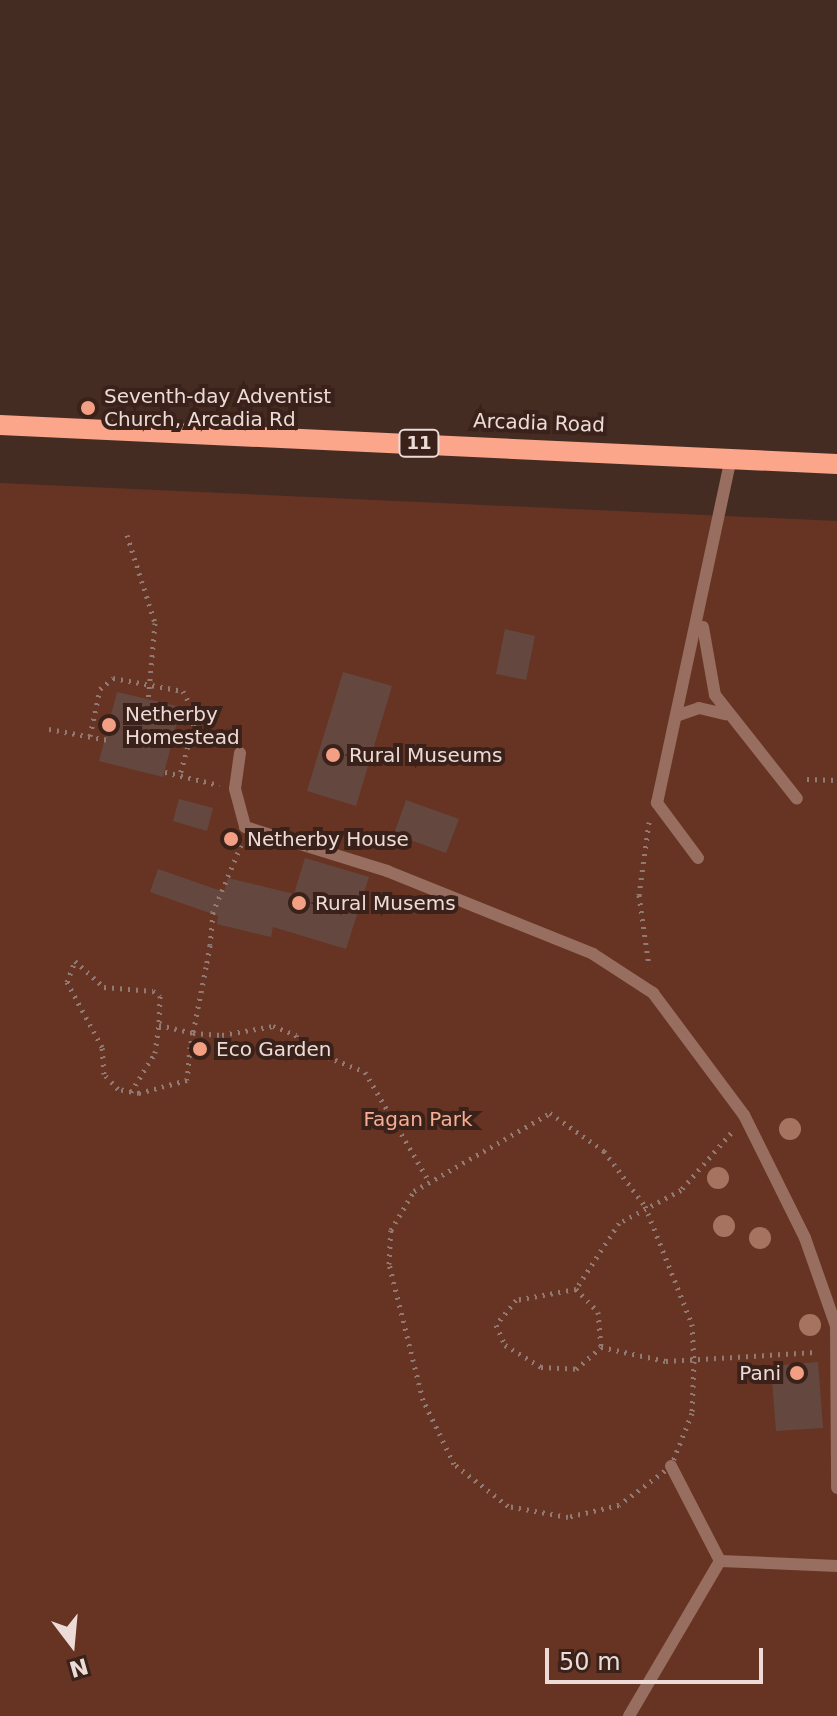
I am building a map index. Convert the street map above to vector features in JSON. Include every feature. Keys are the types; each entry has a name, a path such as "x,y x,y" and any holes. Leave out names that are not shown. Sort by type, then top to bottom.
{"main road":[{"name":"Arcadia Road","path":"0,425 837,464"}],"lane":[{"path":"698,858 657,803 704,612 731,459"},
{"path":"704,612 709,681 728,715 797,799"},
{"path":"676,716 699,708 728,715"},
{"path":"240,753 235,789 245,827 375,866 593,954 653,993 744,1115 805,1238 836,1326 830,1351 837,1488"},
{"path":"671,1466 720,1561"},
{"path":"720,1561 837,1566"},
{"path":"629,1716 720,1561"}],"path":[{"path":"127,535 155,623 153,681 148,702"},
{"path":"90,736 107,681 153,681 183,691 194,705 180,775"},
{"path":"49,729 108,740"},
{"path":"165,772 235,789"},
{"path":"653,993 639,871 657,803"},
{"path":"131,1092 155,1053 160,996 104,987 75,961 67,982 72,1000 102,1047 104,1074 131,1092 187,1080 213,912 245,827"},
{"path":"159,1025 193,1033 273,1026 296,1035 298,1045 365,1072 429,1181"},
{"path":"550,1113 604,1151 645,1206 692,1324 692,1413 671,1466 619,1505 568,1517 508,1506 454,1464 423,1400 389,1264 391,1230 403,1204 429,1181 550,1113"},
{"path":"744,1115 687,1184 619,1223 576,1289 516,1300 496,1325 505,1345 541,1367 576,1369 601,1347 694,1361 830,1351"},
{"path":"576,1289 598,1312 601,1347"}],"green space":[{"name":"Fagan Park","path":"0,483 837,521 837,1716 0,1716"}],"building":[{"path":"505,629 535,636 526,680 496,674"},
{"path":"343,672 392,686 356,806 307,791"},
{"path":"117,692 181,707 163,777 99,761"},
{"path":"179,799 213,808 207,831 173,821"},
{"path":"406,800 459,819 446,853 394,834"},
{"path":"305,858 369,877 346,949 273,927 271,937 217,924 218,916 150,892 158,869 224,892 228,878 294,894"},
{"path":"818,1362 823,1428 776,1431 771,1366"}],"place":[{"name":"Seventh-day Adventist Church, Arcadia Rd","path":"88,408"},
{"name":"Netherby Homestead","path":"109,725"},
{"name":"Rural Museums","path":"333,755"},
{"name":"Netherby House","path":"231,839"},
{"name":"Rural Musems","path":"299,903"},
{"name":"Eco Garden","path":"200,1049"},
{"name":"Pani","path":"797,1373"}]}
